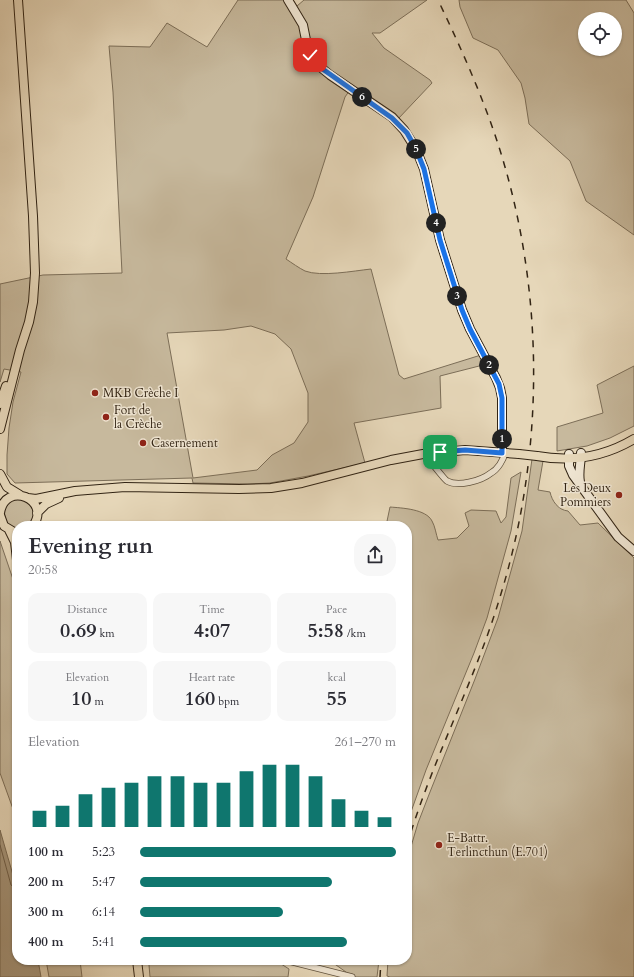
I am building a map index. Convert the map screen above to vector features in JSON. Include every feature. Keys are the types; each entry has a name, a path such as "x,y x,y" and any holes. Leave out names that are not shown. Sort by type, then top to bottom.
{"main road":[{"path":"0,429 31,312 34,294 35,268 32,208 18,0"},
{"path":"0,404 6,384 20,350"},
{"path":"581,455 608,447 634,436"},
{"path":"0,474 6,487 20,495 36,499 71,492 108,488 258,489 302,483 396,459 425,454 465,450 519,454 555,459 610,451 634,439"},
{"path":"37,513 46,504 57,498 108,488"},
{"path":"1,511 10,498 20,495"},
{"path":"0,496 3,525 12,530"},
{"path":"28,498 35,505 37,513 36,521"},
{"path":"138,965 139,977"},
{"path":"143,965 144,977"}],"street":[{"path":"288,0 302,22 308,50 313,61 330,75 392,118 407,133 416,149 424,169 440,240 462,310 470,329 499,384 502,398 504,453 501,462 491,474 466,483 459,484 450,482 444,479 425,454"},
{"path":"580,483 578,473 581,455"},
{"path":"569,456 570,470 575,478 620,539 634,551"},
{"path":"305,965 352,977"}],"shaded area":[{"path":"238,0 293,0 297,6 304,0 427,0 380,33 372,33 384,48 430,80 432,83 398,119 352,87 345,97 313,197 286,259 305,271 320,274 371,269 399,375 404,379 481,355 487,364 440,376 441,408 354,423 365,463 270,483 193,483 192,478 15,483 7,474 7,455 13,402 21,372 4,369 0,382 0,284 43,275 122,273 113,92 109,46 150,47 167,23 207,47","holes":["251,326 275,334 291,349 308,393 308,422 294,443 272,455 257,470 193,478 167,333 224,330"]},
{"path":"459,0 626,0 634,13 634,235 586,201 570,161 529,124 521,83 498,50 473,38 460,7"},
{"path":"634,366 634,426 610,438 587,446 557,451 557,427 603,413 597,385"},
{"path":"532,459 543,461 538,490 550,492 552,499 558,507 568,511 580,525 598,523 634,558 634,977 390,977 387,976 388,965 412,965 412,843 418,823 498,618 522,531"},
{"path":"521,472 511,531 487,618 426,770 412,809 412,521 387,521 390,507 413,510 425,514 433,523 438,540 457,538 469,526 465,513 471,510 496,511 501,523 506,517 511,478"},
{"path":"15,499 21,500 29,504 33,512 32,521 12,521 12,526 7,524 5,509 11,501"},
{"path":"0,541 12,576 12,806 0,773"},
{"path":"47,965 81,965 82,977 49,977"},
{"path":"149,965 283,965 289,969 288,977 150,977"},
{"path":"336,965 378,965 377,977 353,977"}],"water":[{"path":"0,830 12,872 12,965 39,965 41,977 0,977"}],"railway":[{"path":"412,829 490,628 515,542 525,486 532,429 534,372 531,315 525,258 514,202 499,147 479,91 438,0"},
{"path":"380,977 381,965"}],"place":[{"name":"MKB Crèche I","path":"95,393"},
{"name":"Fort de la Crèche","path":"106,417"},
{"name":"Casernement","path":"143,443"},
{"name":"Les Deux Pommiers","path":"619,495"},
{"name":"E-Battr. Terlincthun (E.701)","path":"439,845"}],"route":[{"path":"310,55 311,58 324,70 392,118 409,136 418,152 424,169 440,240 457,297 466,321 499,384 502,398 502,453 465,450 440,452"}]}
